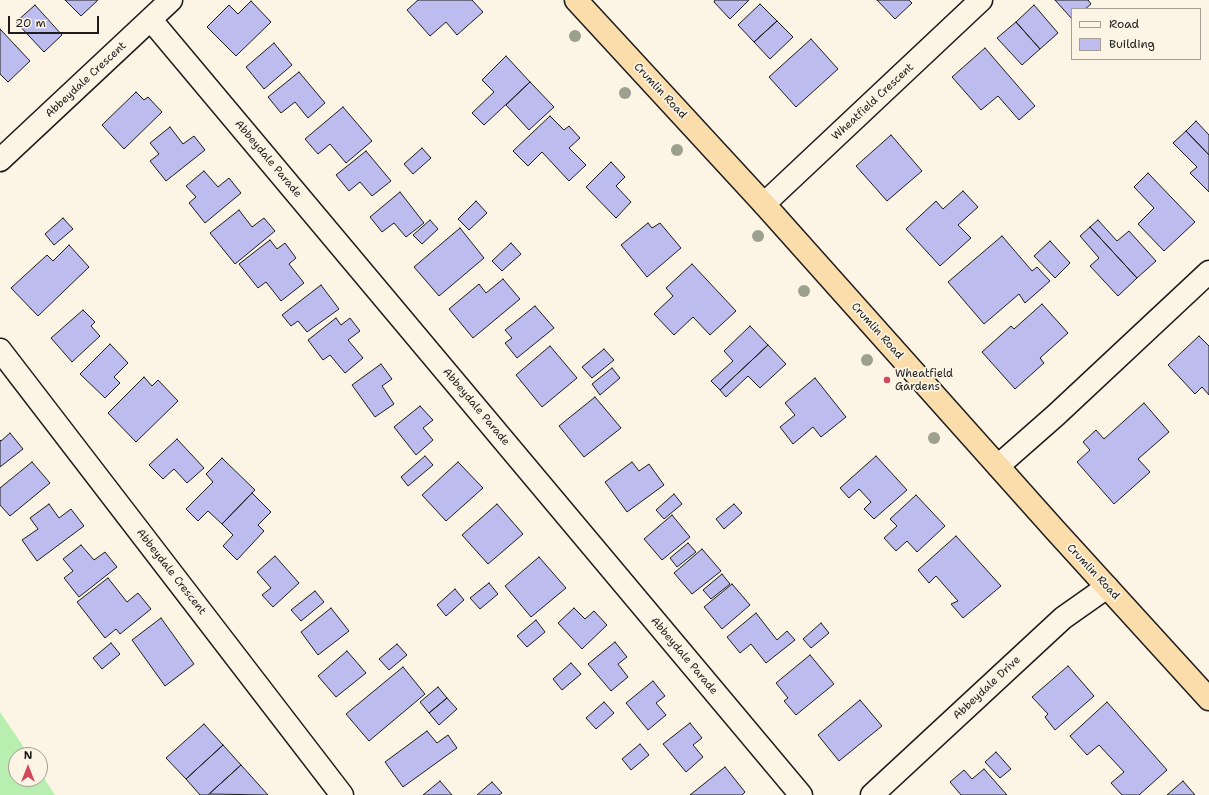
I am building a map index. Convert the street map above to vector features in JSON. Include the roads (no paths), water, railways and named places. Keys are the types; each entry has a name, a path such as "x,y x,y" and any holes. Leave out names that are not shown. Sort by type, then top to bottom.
{"highway":[{"name":"Crumlin Road","path":"576,0 764,204 1209,699"}],"street":[{"name":"Abbeydale Crescent","path":"0,160 171,0"},
{"name":"Wheatfield Crescent","path":"764,204 981,0"},
{"name":"Abbeydale Parade","path":"151,20 801,795"},
{"path":"998,466 1056,415 1209,272"},
{"name":"Abbeydale Crescent","path":"0,350 342,795"},
{"name":"Abbeydale Drive","path":"872,795 1063,618 1107,587"}],"place":[{"name":"Wheatfield Gardens","path":"887,380"}]}
